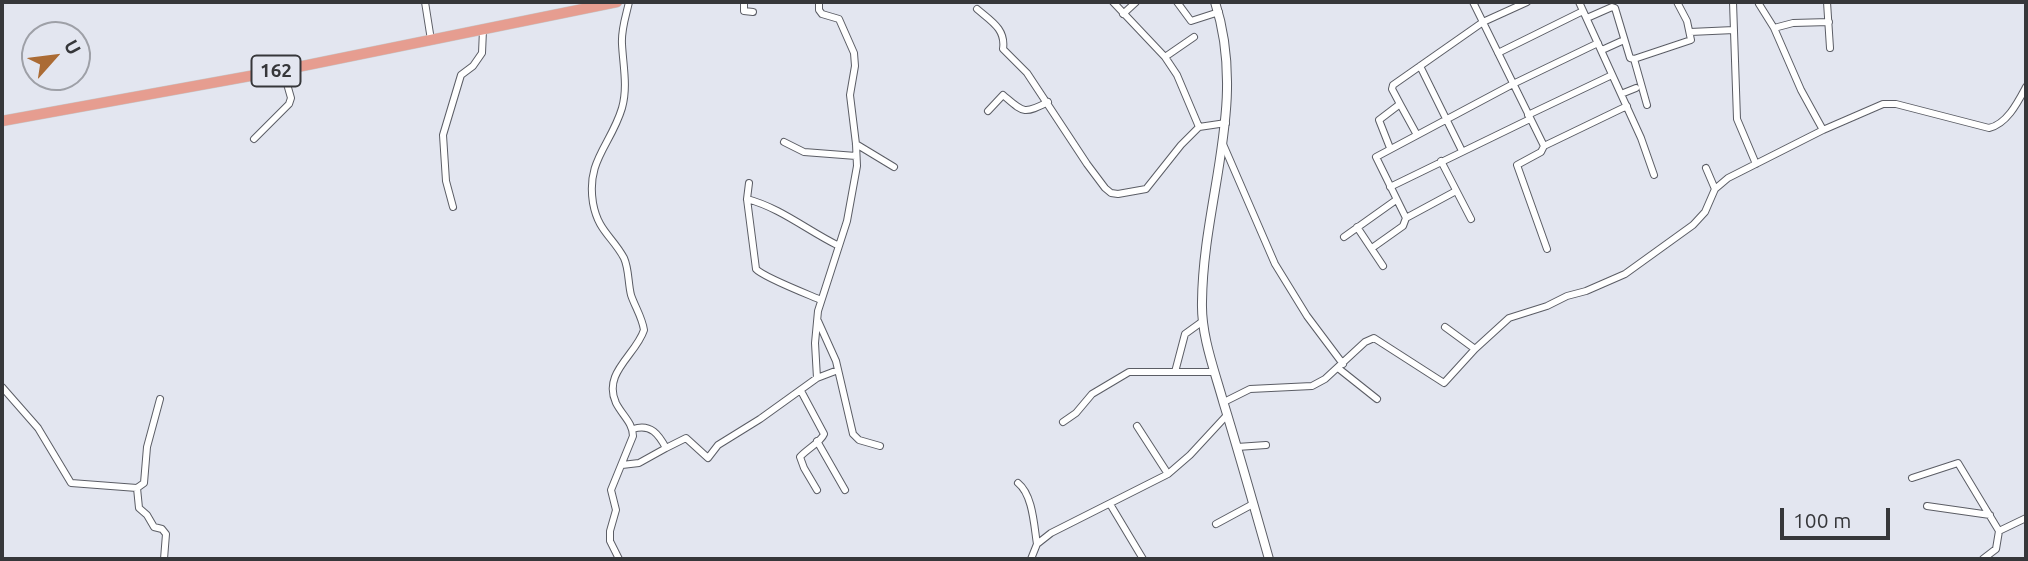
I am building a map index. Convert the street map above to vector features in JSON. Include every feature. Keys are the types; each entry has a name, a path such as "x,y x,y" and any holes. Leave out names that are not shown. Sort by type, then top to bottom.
{"main road":[{"name":"162","path":"2,121 283,70 550,16 601,3 617,2"}],"street":[{"path":"425,2 431,40"},
{"path":"619,559 611,541 610,531 616,510 611,489 633,436 633,429 614,399 614,376 643,334 644,326 632,295 623,257 596,218 591,187 592,172 598,156 617,123 623,104 623,25 629,2"},
{"path":"744,2 744,11 753,12"},
{"path":"817,378 817,319 853,193 856,156 850,94 855,66 854,53 839,19 822,14 819,2"},
{"path":"1113,2 1165,57 1177,75 1199,127"},
{"path":"1123,14 1136,2"},
{"path":"1177,2 1191,21 1219,12"},
{"path":"1215,2 1227,47 1229,80 1226,123 1203,278 1203,321 1214,372 1269,559"},
{"path":"1473,2 1544,146"},
{"path":"1418,135 1392,89 1393,85 1483,22 1527,2"},
{"path":"1579,2 1627,106 1654,175"},
{"path":"1634,59 1692,39 1677,2"},
{"path":"1733,2 1737,119 1756,164"},
{"path":"1828,2 1830,48"},
{"path":"1759,4 1774,28 1801,90 1823,130"},
{"path":"1498,53 1585,15 1614,7 1630,58 1634,59 1647,105"},
{"path":"977,9 1000,30 1005,40 1003,49 1027,72 1100,181 1111,193 1140,192 1152,183 1181,145 1199,127 1226,123"},
{"path":"1774,28 1793,23 1829,22"},
{"path":"453,208 446,181 443,135 461,75 482,53 483,30"},
{"path":"1690,32 1734,30"},
{"path":"1165,57 1194,37"},
{"path":"1406,218 1376,160 1378,154 1513,85 1600,46 1624,40"},
{"path":"1420,66 1462,151"},
{"path":"254,139 289,104 291,98 283,70"},
{"path":"1390,187 1612,75"},
{"path":"1224,402 1251,389 1312,386 1341,366 1365,342 1374,338 1444,383 1508,318 1548,306 1626,274 1693,225 1705,212 1715,190 1728,178 1823,130 1886,103 1989,128 2001,123 2026,87"},
{"path":"1621,94 1636,88"},
{"path":"988,111 1003,95 1023,111 1048,102"},
{"path":"1390,148 1379,120 1400,104"},
{"path":"1547,249 1517,167 1520,162 1541,152 1544,146 1627,106"},
{"path":"784,142 804,152 856,156"},
{"path":"856,144 894,167"},
{"path":"1223,144 1275,264 1341,366 1377,399"},
{"path":"1441,161 1471,219"},
{"path":"1706,168 1715,190"},
{"path":"749,183 747,199 754,261 758,272 821,300"},
{"path":"1372,247 1403,226 1406,218 1457,191"},
{"path":"747,199 795,220 838,246"},
{"path":"1344,237 1396,200"},
{"path":"1357,227 1383,266"},
{"path":"817,319 838,370 855,437 880,446"},
{"path":"1175,372 1185,334 1203,321"},
{"path":"1445,327 1475,349"},
{"path":"622,465 639,463 686,438 705,457 710,458 718,445 817,378 838,370"},
{"path":"1063,422 1076,413 1092,394 1123,374 1139,371 1214,372"},
{"path":"2,387 38,428 71,483 137,488 144,483 147,447 160,399"},
{"path":"801,391 824,430 822,439 806,450 800,459 817,490"},
{"path":"1031,559 1037,544 1051,533 1168,474 1190,455 1227,415"},
{"path":"633,429 644,426 653,430 666,448"},
{"path":"1137,426 1168,474"},
{"path":"817,441 845,490"},
{"path":"1237,447 1266,445"},
{"path":"1912,478 1958,463 1999,531 1996,549 1983,559"},
{"path":"1018,483 1027,496 1037,544"},
{"path":"137,488 139,508 154,527 162,529 166,534 164,559"},
{"path":"1110,504 1143,559"},
{"path":"1216,524 1253,504"},
{"path":"1927,506 1990,514"},
{"path":"1999,531 2026,518"}]}
